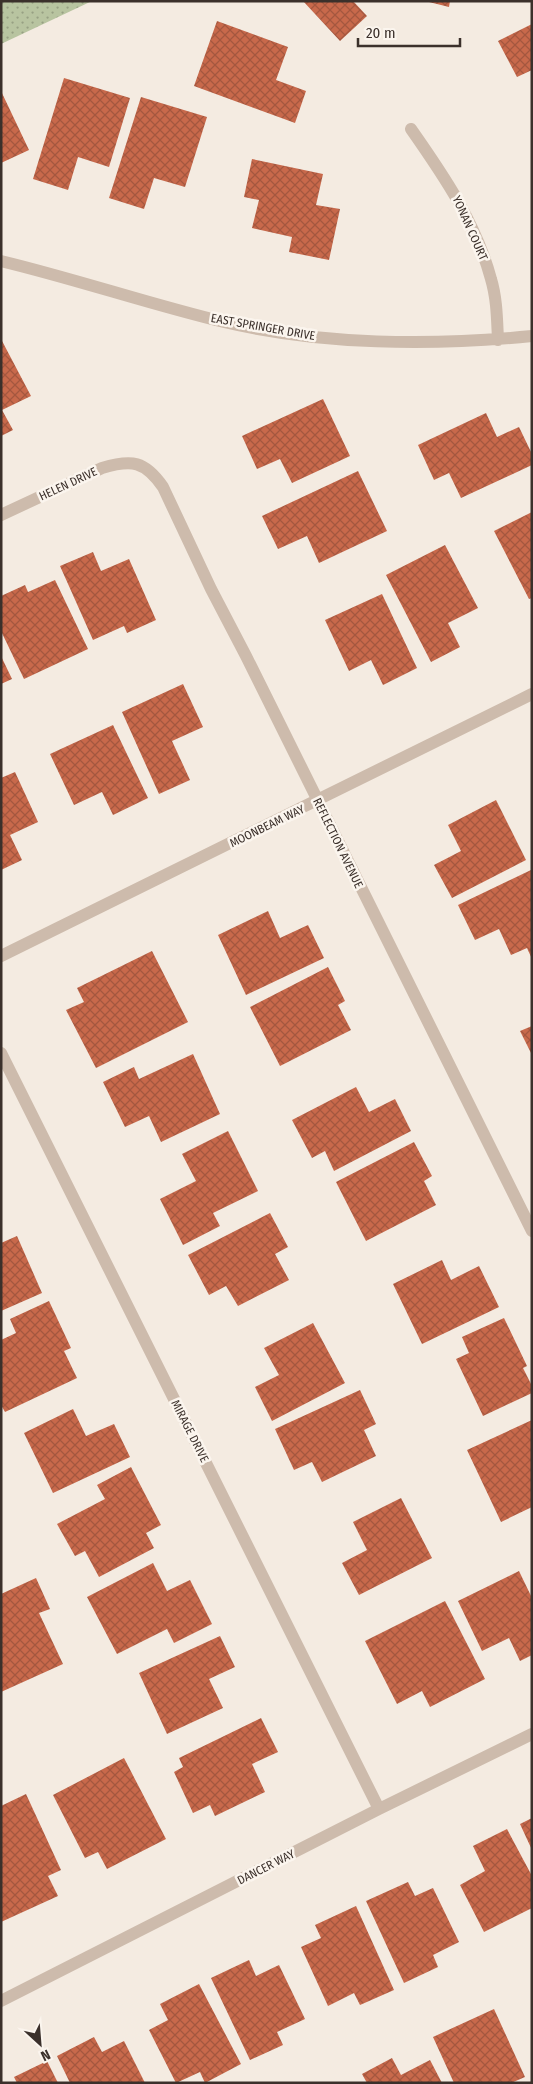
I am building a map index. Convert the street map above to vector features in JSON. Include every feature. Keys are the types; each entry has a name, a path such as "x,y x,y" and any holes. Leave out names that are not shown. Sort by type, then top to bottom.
{"street":[{"name":"YONAN COURT","path":"411,129 453,190 472,228 492,280 498,340"},
{"name":"EAST SPRINGER DRIVE","path":"1,262 72,279 224,322 269,330 329,338 389,341 498,340 532,336"},
{"name":"HELEN DRIVE","path":"1,516 102,468 115,464 137,463"},
{"name":"REFLECTION AVENUE","path":"137,463 147,468 163,487 211,589 532,1231"},
{"name":"MOONBEAM WAY","path":"1,956 532,694"},
{"name":"MIRAGE DRIVE","path":"1,1053 379,1809"},
{"name":"DANCER WAY","path":"1,2001 379,1809 532,1734"}],"green space":[{"path":"1,1 92,1 1,44"}],"building":[{"path":"303,1 353,1 367,16 340,41"},
{"path":"425,1 450,1 449,7"},
{"path":"217,21 288,47 276,80 306,91 295,123 194,86"},
{"path":"532,24 532,70 517,77 498,41"},
{"path":"64,78 130,98 109,167 78,157 68,190 33,179"},
{"path":"1,91 29,150 1,163"},
{"path":"141,97 207,117 185,187 154,178 144,209 109,198"},
{"path":"252,159 323,174 316,205 340,209 329,260 289,252 292,237 252,228 259,200 244,197"},
{"path":"1,339 31,396 2,410 13,430 1,436"},
{"path":"323,399 350,456 292,483 280,459 257,469 242,436"},
{"path":"486,413 497,437 519,427 532,454 532,465 461,498 449,473 434,480 418,445"},
{"path":"358,471 387,531 319,563 307,536 278,549 262,516"},
{"path":"532,512 532,598 529,599 494,531"},
{"path":"445,545 478,608 448,623 460,647 431,662 386,575"},
{"path":"93,552 101,571 129,559 156,620 127,633 124,626 93,640 60,566"},
{"path":"55,580 88,649 24,679 1,631 1,596 25,585 28,592"},
{"path":"382,594 417,668 383,685 371,660 349,671 325,620"},
{"path":"1,656 12,679 1,684"},
{"path":"183,684 203,727 172,741 190,780 159,794 122,712"},
{"path":"113,725 148,798 113,815 102,792 74,805 50,754"},
{"path":"15,772 38,822 10,835 22,860 1,870 1,778"},
{"path":"496,800 526,860 452,898 434,865 461,851 448,825"},
{"path":"531,870 532,959 527,948 511,955 499,929 475,940 458,905"},
{"path":"268,911 280,938 308,925 324,958 246,995 218,935"},
{"path":"152,951 188,1022 96,1068 66,1010 84,1002 77,988"},
{"path":"328,967 345,1001 338,1005 351,1030 280,1066 250,1007"},
{"path":"532,1026 532,1055 520,1031"},
{"path":"193,1054 220,1114 161,1142 149,1116 125,1127 103,1082 134,1067 139,1079"},
{"path":"356,1087 369,1112 395,1099 411,1131 334,1171 325,1151 312,1158 292,1120"},
{"path":"228,1131 258,1191 213,1213 220,1226 183,1245 160,1199 196,1181 182,1154"},
{"path":"414,1142 432,1176 424,1181 436,1205 366,1241 336,1182"},
{"path":"270,1213 288,1247 275,1254 289,1280 238,1306 226,1286 209,1295 188,1255"},
{"path":"17,1236 42,1293 1,1311 1,1243"},
{"path":"442,1260 451,1280 479,1266 499,1307 422,1344 393,1284"},
{"path":"49,1301 71,1348 64,1351 77,1378 5,1412 1,1405 1,1340 16,1333 10,1319"},
{"path":"504,1318 527,1366 523,1368 532,1386 532,1393 483,1416 456,1359 469,1353 462,1337"},
{"path":"313,1323 345,1383 272,1421 255,1387 279,1375 264,1348"},
{"path":"360,1390 376,1424 364,1430 376,1456 322,1482 312,1462 294,1470 275,1429"},
{"path":"73,1409 86,1436 114,1424 130,1457 53,1493 24,1433"},
{"path":"532,1420 532,1507 501,1522 467,1450"},
{"path":"131,1467 161,1525 146,1533 154,1548 99,1577 85,1551 75,1556 57,1524 105,1499 97,1485"},
{"path":"401,1498 432,1558 359,1595 342,1563 367,1550 353,1522"},
{"path":"153,1563 167,1591 190,1580 212,1624 174,1643 167,1629 117,1654 87,1597"},
{"path":"519,1571 532,1598 532,1655 520,1661 509,1638 482,1651 458,1601"},
{"path":"36,1578 50,1609 39,1613 63,1664 1,1692 1,1594"},
{"path":"445,1601 485,1679 430,1707 422,1691 397,1704 365,1641"},
{"path":"220,1636 235,1667 209,1679 223,1708 167,1734 139,1673"},
{"path":"261,1718 278,1752 252,1764 265,1792 215,1816 210,1805 193,1813 174,1772 183,1767 179,1758"},
{"path":"124,1758 166,1839 107,1869 98,1852 85,1858 53,1795"},
{"path":"26,1794 61,1870 48,1876 58,1896 1,1922 1,1806"},
{"path":"532,1818 532,1850 520,1824"},
{"path":"507,1829 532,1876 532,1908 484,1932 460,1885 485,1871 473,1846"},
{"path":"408,1882 415,1896 433,1888 459,1942 433,1955 438,1967 404,1983 366,1901"},
{"path":"356,1906 394,1990 360,2005 354,1993 328,2006 301,1947 321,1938 315,1925"},
{"path":"249,1960 256,1976 279,1965 305,2019 277,2032 283,2045 250,2060 211,1978"},
{"path":"199,1984 241,2064 205,2083 200,2072 176,2083 149,2030 168,2020 160,2004"},
{"path":"494,2009 525,2077 511,2083 454,2083 433,2037"},
{"path":"94,2037 102,2052 124,2041 145,2083 70,2083 57,2056"},
{"path":"392,2058 401,2075 430,2060 442,2083 367,2083 362,2074"},
{"path":"47,2061 58,2083 17,2083 14,2077"}]}
